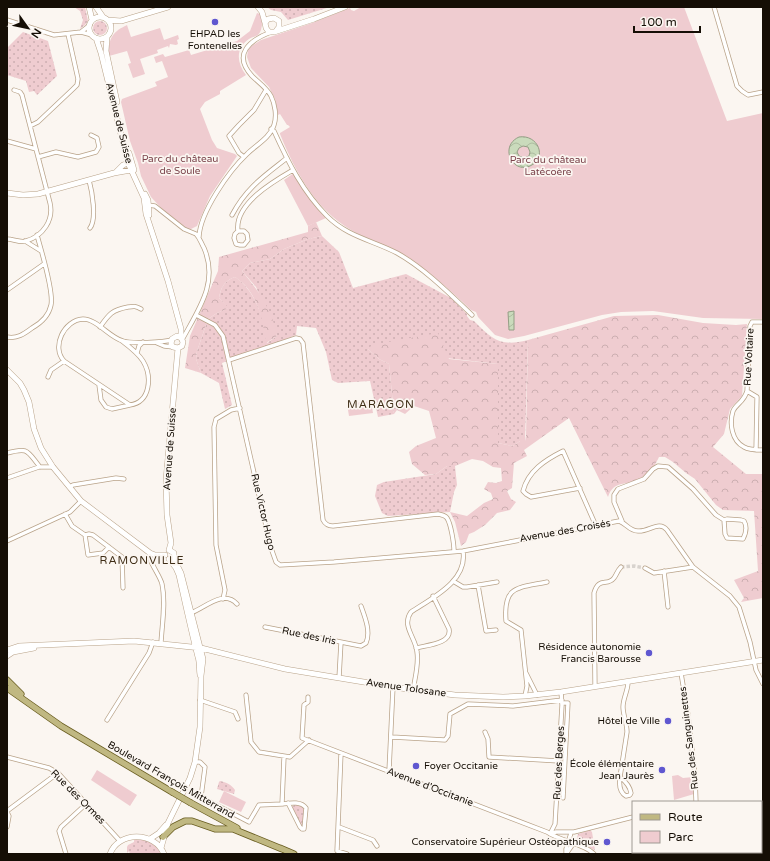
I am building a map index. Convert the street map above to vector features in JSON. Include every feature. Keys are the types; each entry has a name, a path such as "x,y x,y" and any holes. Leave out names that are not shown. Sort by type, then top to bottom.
{"main road":[{"name":"Boulevard François Mitterrand","path":"7,680 43,714"},
{"name":"Boulevard François Mitterrand","path":"7,688 43,714 102,752 236,827 294,854"},
{"path":"163,836 173,827 185,821 192,821 215,829 232,829 282,848"}],"street":[{"path":"89,7 91,23 90,30 94,36"},
{"path":"96,7 110,24 111,30"},
{"path":"81,32 96,18 121,21 168,7"},
{"path":"258,7 262,12 272,18 276,18 289,27"},
{"path":"199,237 201,226 214,197 228,176 244,157 267,136 275,120 274,106 271,96 248,70 243,55 245,49 263,35 309,21 344,7"},
{"path":"714,7 738,86 748,95 763,92"},
{"path":"262,12 266,30 274,32"},
{"path":"265,23 267,20 272,18"},
{"path":"7,20 52,35 81,32 100,39 107,37 111,30 121,21"},
{"path":"274,32 280,26 279,21"},
{"path":"30,126 38,122 77,85 77,76 68,34"},
{"name":"Avenue de Suisse","path":"94,36 101,53 131,166 147,197 147,206 152,231 182,329 182,346 176,348"},
{"name":"Avenue de Suisse","path":"107,37 105,44 106,56 131,166"},
{"path":"14,90 22,95 51,206 51,217 46,226 37,235 25,241"},
{"path":"244,157 239,153 229,136 254,110 266,90"},
{"path":"271,129 274,131 293,170 312,198 333,222 353,236 402,257 441,286 472,315"},
{"path":"38,157 56,152 78,157 96,152 99,147 97,138 91,135"},
{"path":"7,141 36,149"},
{"path":"232,215 243,197 255,183 287,158"},
{"path":"7,193 28,194 46,191 114,173 124,165 131,166"},
{"path":"238,231 242,231 247,234 248,240 244,245 238,245 234,240 234,236 238,231 241,216 250,200 267,186 293,170"},
{"path":"89,180 92,195 93,220 90,228"},
{"path":"122,341 156,342 173,338 182,339 196,315 206,291 210,273 206,253 199,237 195,233 184,229 154,206 147,206"},
{"path":"7,337 16,338 25,334 38,324 48,312 51,303 51,296 37,235"},
{"path":"7,239 25,241 41,251"},
{"path":"7,290 44,264"},
{"path":"100,327 109,315 116,310 135,306 141,309"},
{"name":"Rue Victor Hugo","path":"196,315 215,325 225,342 271,548 276,562 280,565 336,562 463,550"},
{"path":"99,385 101,400 106,407 112,409 137,404 142,400 146,393 149,379 147,370 137,353 122,341 90,321 84,319 74,321 69,325 59,340 59,354 64,361 130,405"},
{"name":"Rue Voltaire","path":"763,322 751,323 747,391 745,398 733,410 730,427 735,440 745,448 763,450"},
{"path":"173,338 180,324"},
{"name":"Avenue de Suisse","path":"173,338 171,344 176,348"},
{"path":"229,360 296,338 303,342 323,520 328,526 438,514 444,515 447,517 449,523 454,551"},
{"path":"137,353 139,346 143,342"},
{"path":"156,342 164,346 176,348"},
{"name":"Avenue de Suisse","path":"169,550 171,543 167,515 166,480 176,348"},
{"path":"48,377 51,370 64,361"},
{"path":"7,370 20,383 24,390 29,402 34,429 41,448 53,468 80,502 150,553 169,557"},
{"path":"7,374 24,390"},
{"name":"Rue Voltaire","path":"747,391 758,397 756,450"},
{"path":"223,599 225,590 216,545 214,427 216,419 231,410 240,408"},
{"path":"7,453 24,450 40,467"},
{"path":"580,488 531,497 523,491 525,483 535,469 549,458 563,451 580,488 596,526"},
{"path":"622,521 614,502 614,495 618,489 644,479 653,469 658,466 668,467 693,489 716,515 724,520 744,521 746,524 743,539 727,538 725,534 724,520"},
{"path":"7,478 40,467 53,468"},
{"path":"70,488 73,485 124,479"},
{"path":"7,541 72,511 80,502"},
{"path":"65,514 72,526 85,535 93,535 122,557 123,588"},
{"name":"Avenue des Croisés","path":"463,550 622,521 626,526 634,531 644,531 658,526 665,527 693,567 730,596 739,607 750,642 756,670 763,684"},
{"path":"85,535 88,556 103,553 109,547"},
{"path":"169,557 172,551 169,550 165,552 181,573 190,614 194,647 199,659 198,668 200,676"},
{"path":"413,690 418,656 407,625 408,616 411,612 449,586 464,561 463,550"},
{"path":"150,553 149,558 157,571 162,584 164,608 161,643"},
{"path":"595,686 594,593 596,586 614,578 617,570 621,567"},
{"path":"645,568 654,573 693,567"},
{"path":"664,571 668,607"},
{"path":"453,581 463,587 497,582"},
{"path":"525,696 527,686 521,630 506,621 505,609 507,598 515,589 547,582"},
{"path":"478,586 486,631 496,630"},
{"path":"416,648 438,643 447,638 450,632 433,596"},
{"path":"190,614 209,603 223,599 231,599 237,604"},
{"path":"341,642 362,646 366,643 368,638 366,621 361,606"},
{"path":"161,848 163,836 168,823 190,778 195,762 200,728 200,676 203,659 190,614"},
{"name":"Rue des Iris","path":"265,627 341,642 339,678"},
{"name":"Avenue Tolosane","path":"7,650 19,646 134,641 153,642 201,648 285,669 339,678 413,690 480,696 525,696 561,692 763,660"},
{"path":"107,720 149,653 153,642"},
{"name":"Avenue Tolosane","path":"7,656 13,652 50,645"},
{"path":"525,669 537,695"},
{"name":"Rue des Sanguinettes","path":"681,673 695,774 696,801"},
{"path":"620,777 631,789 630,795 626,796 621,791 620,787 620,777 627,725 623,707 628,682"},
{"path":"390,771 394,687"},
{"name":"Rue des Berges","path":"555,824 562,701 561,692"},
{"path":"246,695 251,742 259,752 290,757 309,740"},
{"path":"308,697 308,702 304,705 302,738 309,740"},
{"path":"200,700 235,712 238,719"},
{"path":"392,737 445,740 448,736 450,714 468,704 513,706 562,701"},
{"name":"Rue des Berges","path":"562,701 568,703 564,798"},
{"path":"485,732 488,739 489,757 559,762"},
{"name":"Avenue d'Occitanie","path":"309,740 550,834 594,854"},
{"path":"341,753 337,851 347,854"},
{"name":"Rue des Ormes","path":"7,757 49,768 58,773 120,841"},
{"path":"282,804 284,757"},
{"path":"195,762 200,762 205,767 200,794 201,797 249,822 252,820 259,805 288,803 303,803 306,808 304,829 300,827 288,803"},
{"path":"7,828 9,816 7,811 58,773"},
{"path":"66,854 59,831 61,827 86,804"},
{"name":"Avenue d'Occitanie","path":"550,834 564,832 571,833 632,817"},
{"path":"150,839 159,833 168,823"},
{"path":"550,834 555,824 564,832"},
{"path":"339,827 373,840 377,846"},
{"path":"566,854 571,833"},
{"path":"110,854 120,841 132,837 144,837 150,839 157,843 164,854"},
{"path":"566,854 573,844"}],"green space":[{"path":"74,7 85,7 88,21 80,29 83,20 80,11"},
{"path":"267,7 330,7 288,20 281,12 271,10"},
{"name":"Parc du château Latécoère","path":"361,7 684,7 727,121 763,113 763,319 703,318 653,311 621,312 602,315 508,339 495,335 478,317 476,312 471,310 419,265 394,250 351,230 338,221 317,200 292,162 280,134 290,127 280,114 278,115 275,99 269,87 251,68 247,57 250,47 261,40 312,23 350,8 354,11"},
{"name":"Parc du château de Soule","path":"257,13 260,14 262,19 261,30 258,35 250,38 245,43 239,56 240,65 246,75 220,91 220,94 205,102 200,109 212,140 217,148 237,156 210,196 197,226 189,230 163,210 151,197 141,176 130,141 121,102 122,99 157,86 155,82 168,77 162,61 156,63 154,57 163,54 165,57 189,50 191,55 237,41 250,31"},
{"path":"97,21 103,21 107,25 107,31 103,35 97,35 93,31 93,25"},
{"path":"127,25 131,37 160,28 164,40 178,35 178,44 170,44 169,48 168,46 157,50 158,53 140,59 145,74 133,78 128,64 131,63 127,51 109,56 109,45 114,33"},
{"path":"23,32 48,41 57,76 37,95 34,91 29,92 26,81 7,75 7,48"},
{"path":"294,173 306,193 326,218 308,226 284,180"},
{"path":"316,222 322,236 308,239 284,249 270,259 250,263 242,271 264,301 272,318 277,336 266,343 258,306 249,290 235,277 228,280 224,285 219,298 229,308 208,319 197,351 196,359 201,373 185,368 190,336 218,271 219,257 308,232 308,226"},
{"path":"322,236 339,252 353,288 406,274 451,298 467,314 470,320 474,321 492,337 510,343 528,340 525,441 520,441 513,446 498,443 498,364 368,349 379,359 389,364 394,414 378,417 370,381 338,383 332,380 326,352 316,328 297,326 296,335 222,363 232,405 225,409 219,383 201,373 196,359 197,351 208,319 228,308 219,298 222,288 228,280 235,277 246,286 260,311 267,343 277,336 256,287 242,271 250,263 270,259 284,249 308,239"},
{"path":"658,315 703,323 736,325 747,324 742,396 730,409 724,434 713,447 746,474 763,474 763,598 741,602 744,598 734,580 758,571 754,511 723,510 716,505 695,479 665,457 659,457 647,475 636,481 618,485 611,491 608,497 569,418 524,450 527,456 514,463 512,488 507,491 511,499 516,502 510,510 497,513 485,525 469,534 466,542 461,546 455,522 450,512 467,516 484,503 493,499 491,493 484,489 488,482 496,483 502,481 501,468 493,467 483,461 472,459 455,466 447,466 436,474 425,475 412,464 409,452 416,446 436,438 429,411 414,406 405,414 397,410 394,414 389,364 379,359 368,349 372,345 438,333 449,359 498,364 498,443 513,446 520,441 525,441 526,436 528,340 614,316"},
{"path":"371,401 373,413 349,416 347,404"},
{"path":"447,466 455,466 457,485 450,512 388,516 382,513 375,496 377,485 384,482 436,474"},
{"path":"97,770 137,795 130,806 91,780"},
{"path":"678,775 683,778 693,777 694,794 674,800 672,776"},
{"path":"220,781 227,783 232,787 235,790 234,794 217,789"},
{"path":"224,791 246,802 241,812 219,802"},
{"path":"294,805 302,805 304,808 303,826 301,826 292,807"},
{"path":"590,830 592,832 595,850 576,842 578,834"},
{"path":"134,839 143,840 154,844 161,854 130,854 129,851 127,853 128,845 134,842"}],"water":[{"path":"519,137 531,139 538,147 539,158 530,166 518,166 513,163 509,152 513,141","holes":["523,146 528,147 530,152 529,156 524,158 519,156 517,152 519,148"]},
{"path":"514,311 514,330 509,330 508,312"}],"tunnel":[{"path":"621,567 634,566 645,568"}],"place":[{"name":"EHPAD les Fontenelles","path":"215,22"},
{"name":"Résidence autonomie Francis Barousse","path":"649,653"},
{"name":"Hôtel de Ville","path":"668,721"},
{"name":"Foyer Occitanie","path":"416,766"},
{"name":"École élémentaire Jean Jaurès","path":"662,770"},
{"name":"Conservatoire Supérieur Ostéopathique","path":"607,842"}],"district":[{"name":"MARAGON","path":"381,404"},
{"name":"RAMONVILLE","path":"142,560"}]}
